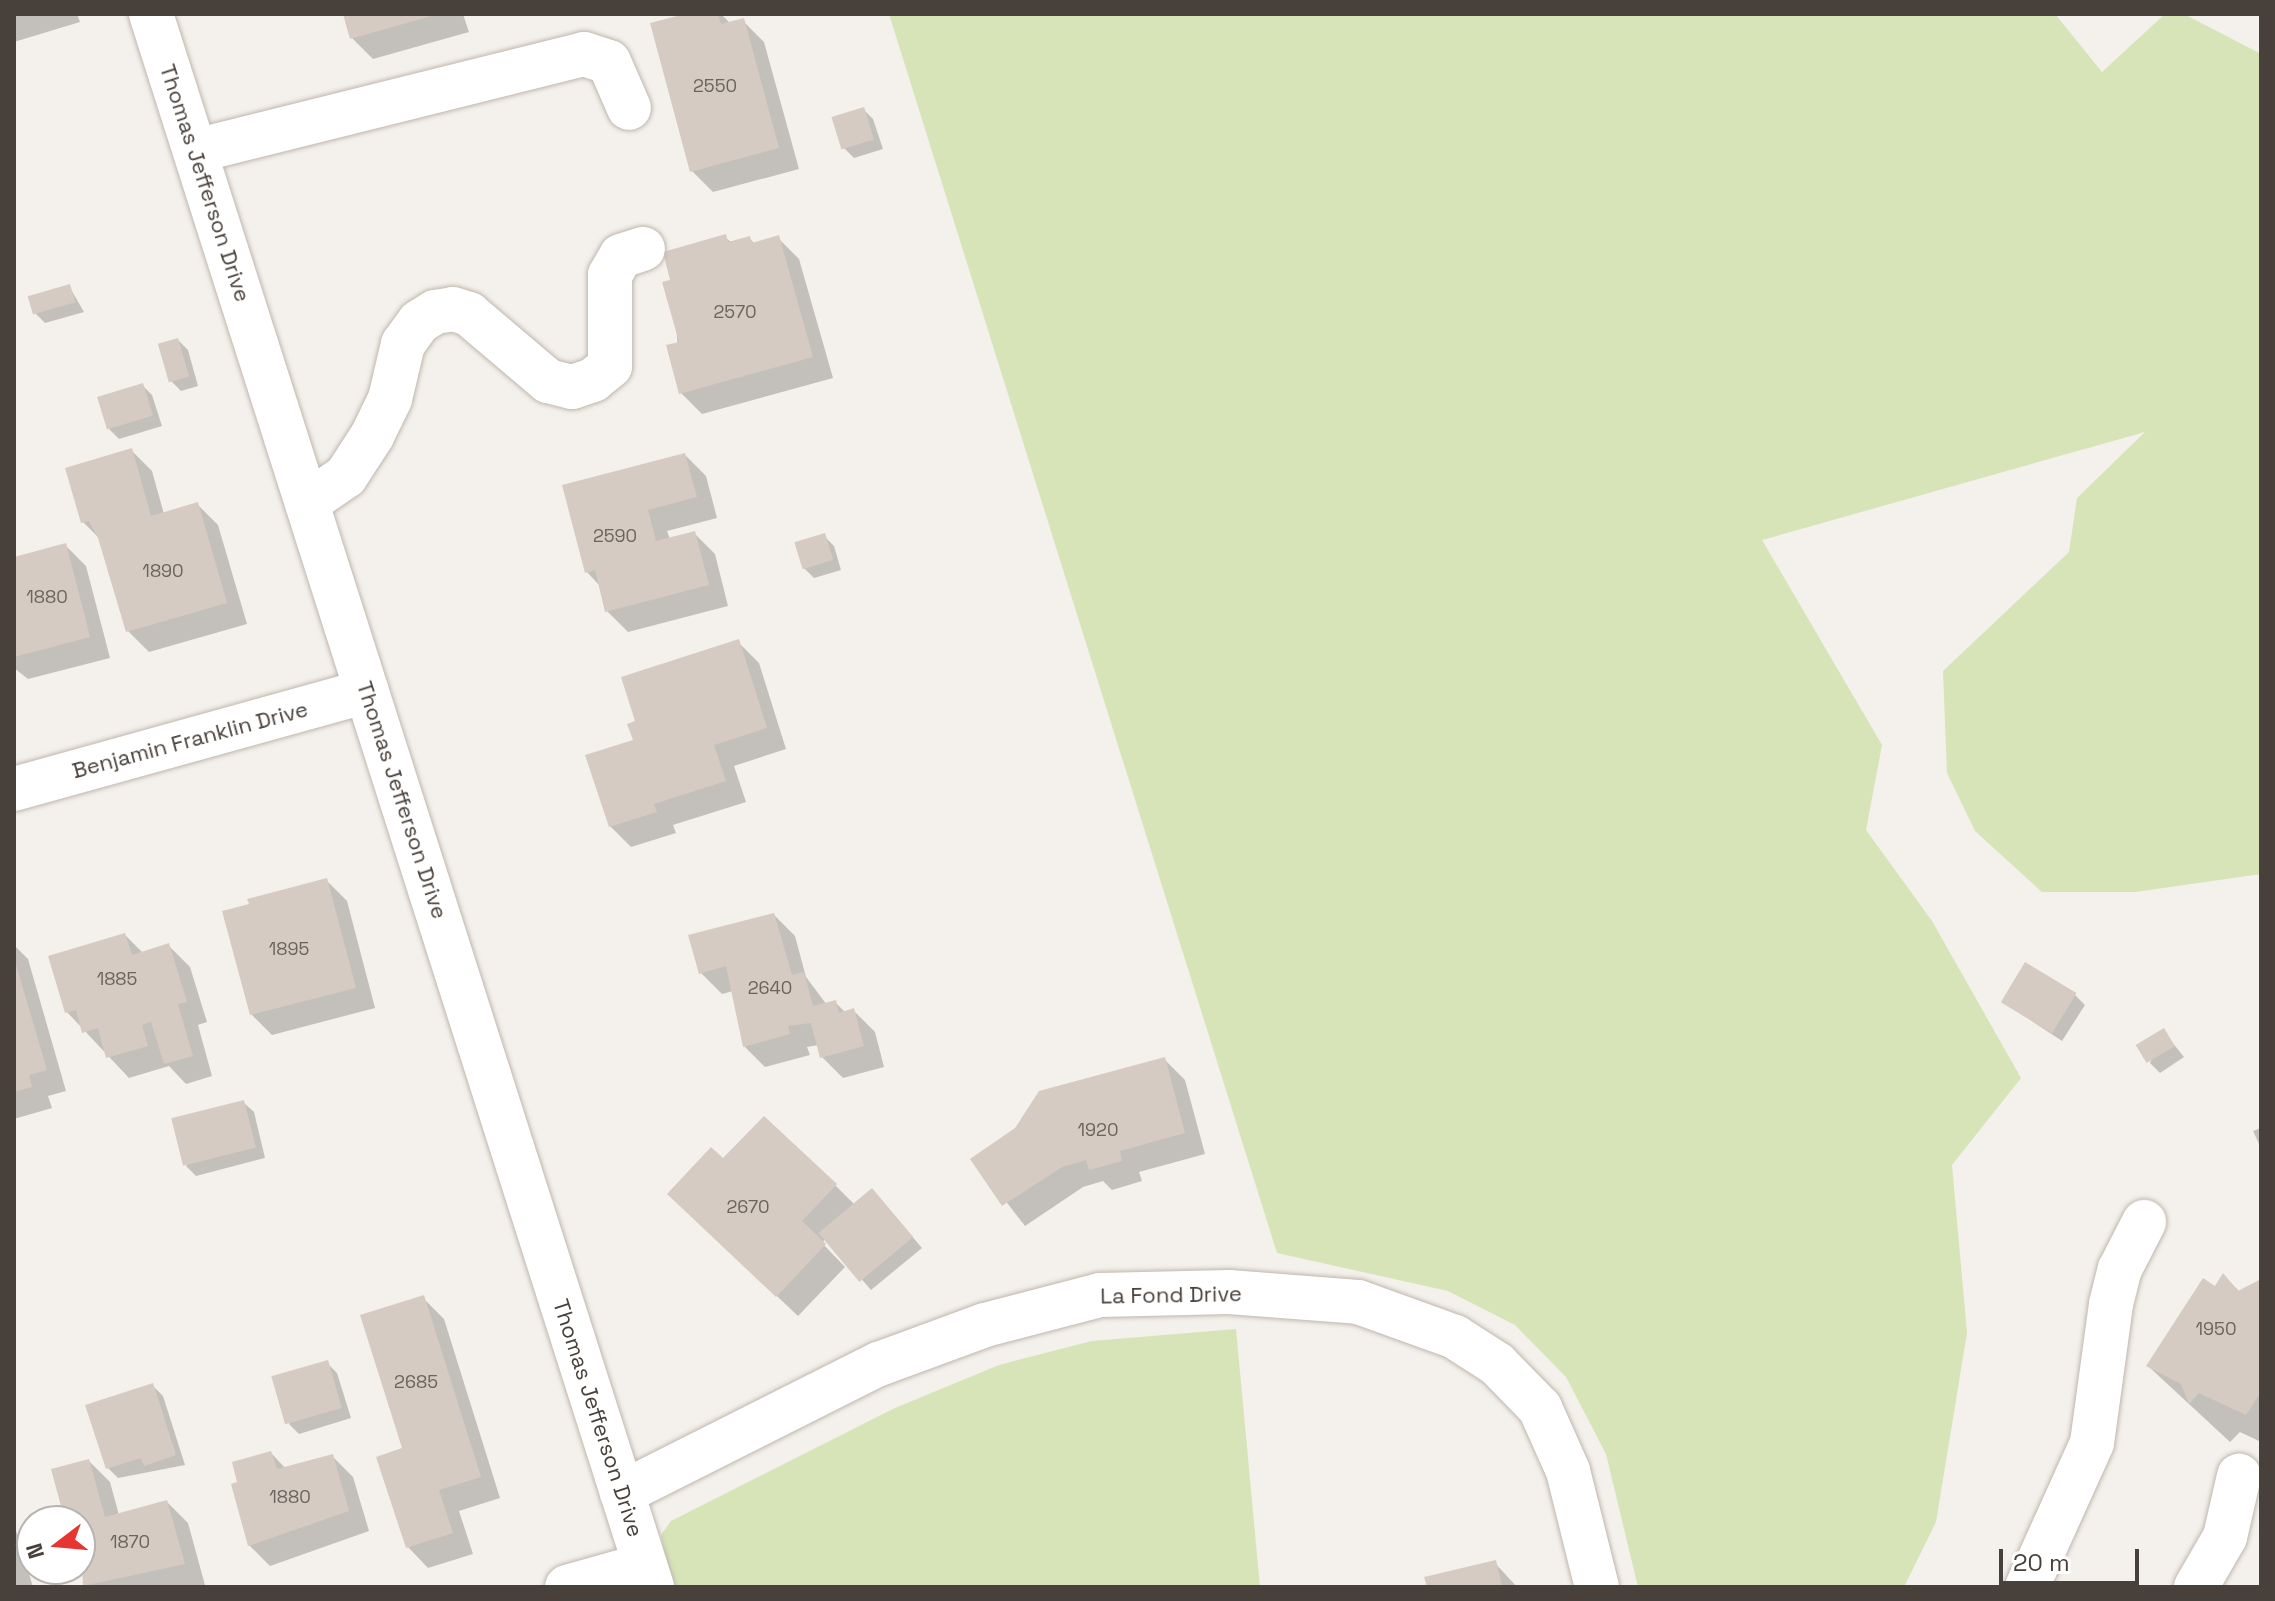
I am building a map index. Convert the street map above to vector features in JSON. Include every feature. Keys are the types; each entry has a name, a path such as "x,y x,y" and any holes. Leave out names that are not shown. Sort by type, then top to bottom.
{"street":[{"name":"Thomas Jefferson Drive","path":"151,14 648,1576"},
{"path":"195,151 584,54 609,62 629,108"},
{"path":"307,503 346,476 372,436 390,399 403,344 419,322 435,312 453,309 469,314 548,381 572,387 593,380 610,366 610,275 621,256 643,249"},
{"name":"Benjamin Franklin Drive","path":"14,789 367,691"},
{"path":"2027,1587 2092,1443 2111,1304 2120,1269 2144,1222"},
{"name":"La Fond Drive","path":"622,1493 879,1364 999,1321 1100,1295 1229,1292 1358,1302 1455,1337 1497,1364 1540,1408 1568,1471 1597,1587"},
{"path":"2196,1587 2225,1537 2239,1476"},
{"path":"567,1587 648,1576"}],"green space":[{"path":"889,14 2055,14 2102,72 2165,14 2184,14 2261,54 2261,874 2135,892 2042,892 1975,831 1947,773 1943,671 2069,552 2077,498 2145,432 1762,540 1882,745 1866,830 1932,921 2021,1078 1952,1165 1967,1333 1936,1522 1904,1587 1638,1587 1606,1454 1566,1377 1515,1325 1448,1291 1277,1253"},
{"path":"1236,1329 1260,1587 671,1587 661,1535 671,1521 895,1408 999,1365 1092,1341"}],"building":[{"path":"343,14 435,14 435,15 350,39"},
{"path":"685,14 718,14 721,24 744,18 779,148 690,172 650,23"},
{"path":"864,107 874,140 841,149 831,117"},
{"path":"726,234 728,242 750,236 752,243 779,235 813,357 679,394 666,345 679,342 662,282 670,280 663,252"},
{"path":"70,284 75,302 33,314 28,296"},
{"path":"178,338 189,376 169,382 158,344"},
{"path":"143,383 153,416 107,430 97,397"},
{"path":"132,448 151,516 198,502 227,603 126,632 98,538 89,521 81,523 65,468"},
{"path":"685,453 697,497 648,510 656,541 695,531 709,585 605,612 595,570 585,573 562,485"},
{"path":"825,533 833,560 803,569 794,542"},
{"path":"66,543 90,637 14,657 14,557"},
{"path":"739,639 767,728 714,745 726,781 654,804 657,812 609,827 585,755 633,740 627,724 635,721 621,677"},
{"path":"327,878 356,988 250,1015 222,911 249,904 247,899"},
{"path":"774,913 792,975 804,972 813,1006 836,1000 839,1013 854,1008 864,1046 820,1058 811,1023 788,1026 790,1034 743,1047 726,966 699,974 688,935"},
{"path":"125,933 132,955 169,943 187,1002 178,1004 193,1056 164,1064 151,1022 142,1025 148,1046 106,1058 98,1028 82,1033 76,1010 65,1013 48,956"},
{"path":"15,961 47,1070 29,1075 32,1087 14,1092"},
{"path":"2025,962 2076,993 2052,1033 2001,1002"},
{"path":"2164,1028 2175,1046 2147,1063 2136,1045"},
{"path":"1165,1057 1185,1133 1120,1151 1122,1161 1089,1170 1086,1160 1062,1167 1002,1206 970,1159 1015,1128 1039,1091"},
{"path":"244,1100 256,1148 183,1166 171,1118"},
{"path":"764,1116 837,1184 802,1221 826,1244 776,1297 667,1194 711,1147 723,1158"},
{"path":"872,1188 913,1237 860,1282 818,1233"},
{"path":"2223,1273 2238,1291 2261,1279 2261,1392 2246,1415 2199,1393 2189,1404 2181,1384 2146,1366 2203,1278 2215,1286"},
{"path":"424,1295 481,1477 439,1490 453,1533 406,1548 376,1457 402,1448 360,1315"},
{"path":"328,1360 342,1408 285,1424 271,1376"},
{"path":"153,1383 176,1455 144,1466 141,1458 106,1469 85,1405"},
{"path":"271,1451 277,1469 333,1454 349,1511 248,1546 231,1484 237,1482 232,1462"},
{"path":"89,1459 105,1517 167,1500 185,1564 96,1583 96,1505 61,1505 51,1469"},
{"path":"1496,1560 1502,1587 1427,1587 1424,1577"}]}
